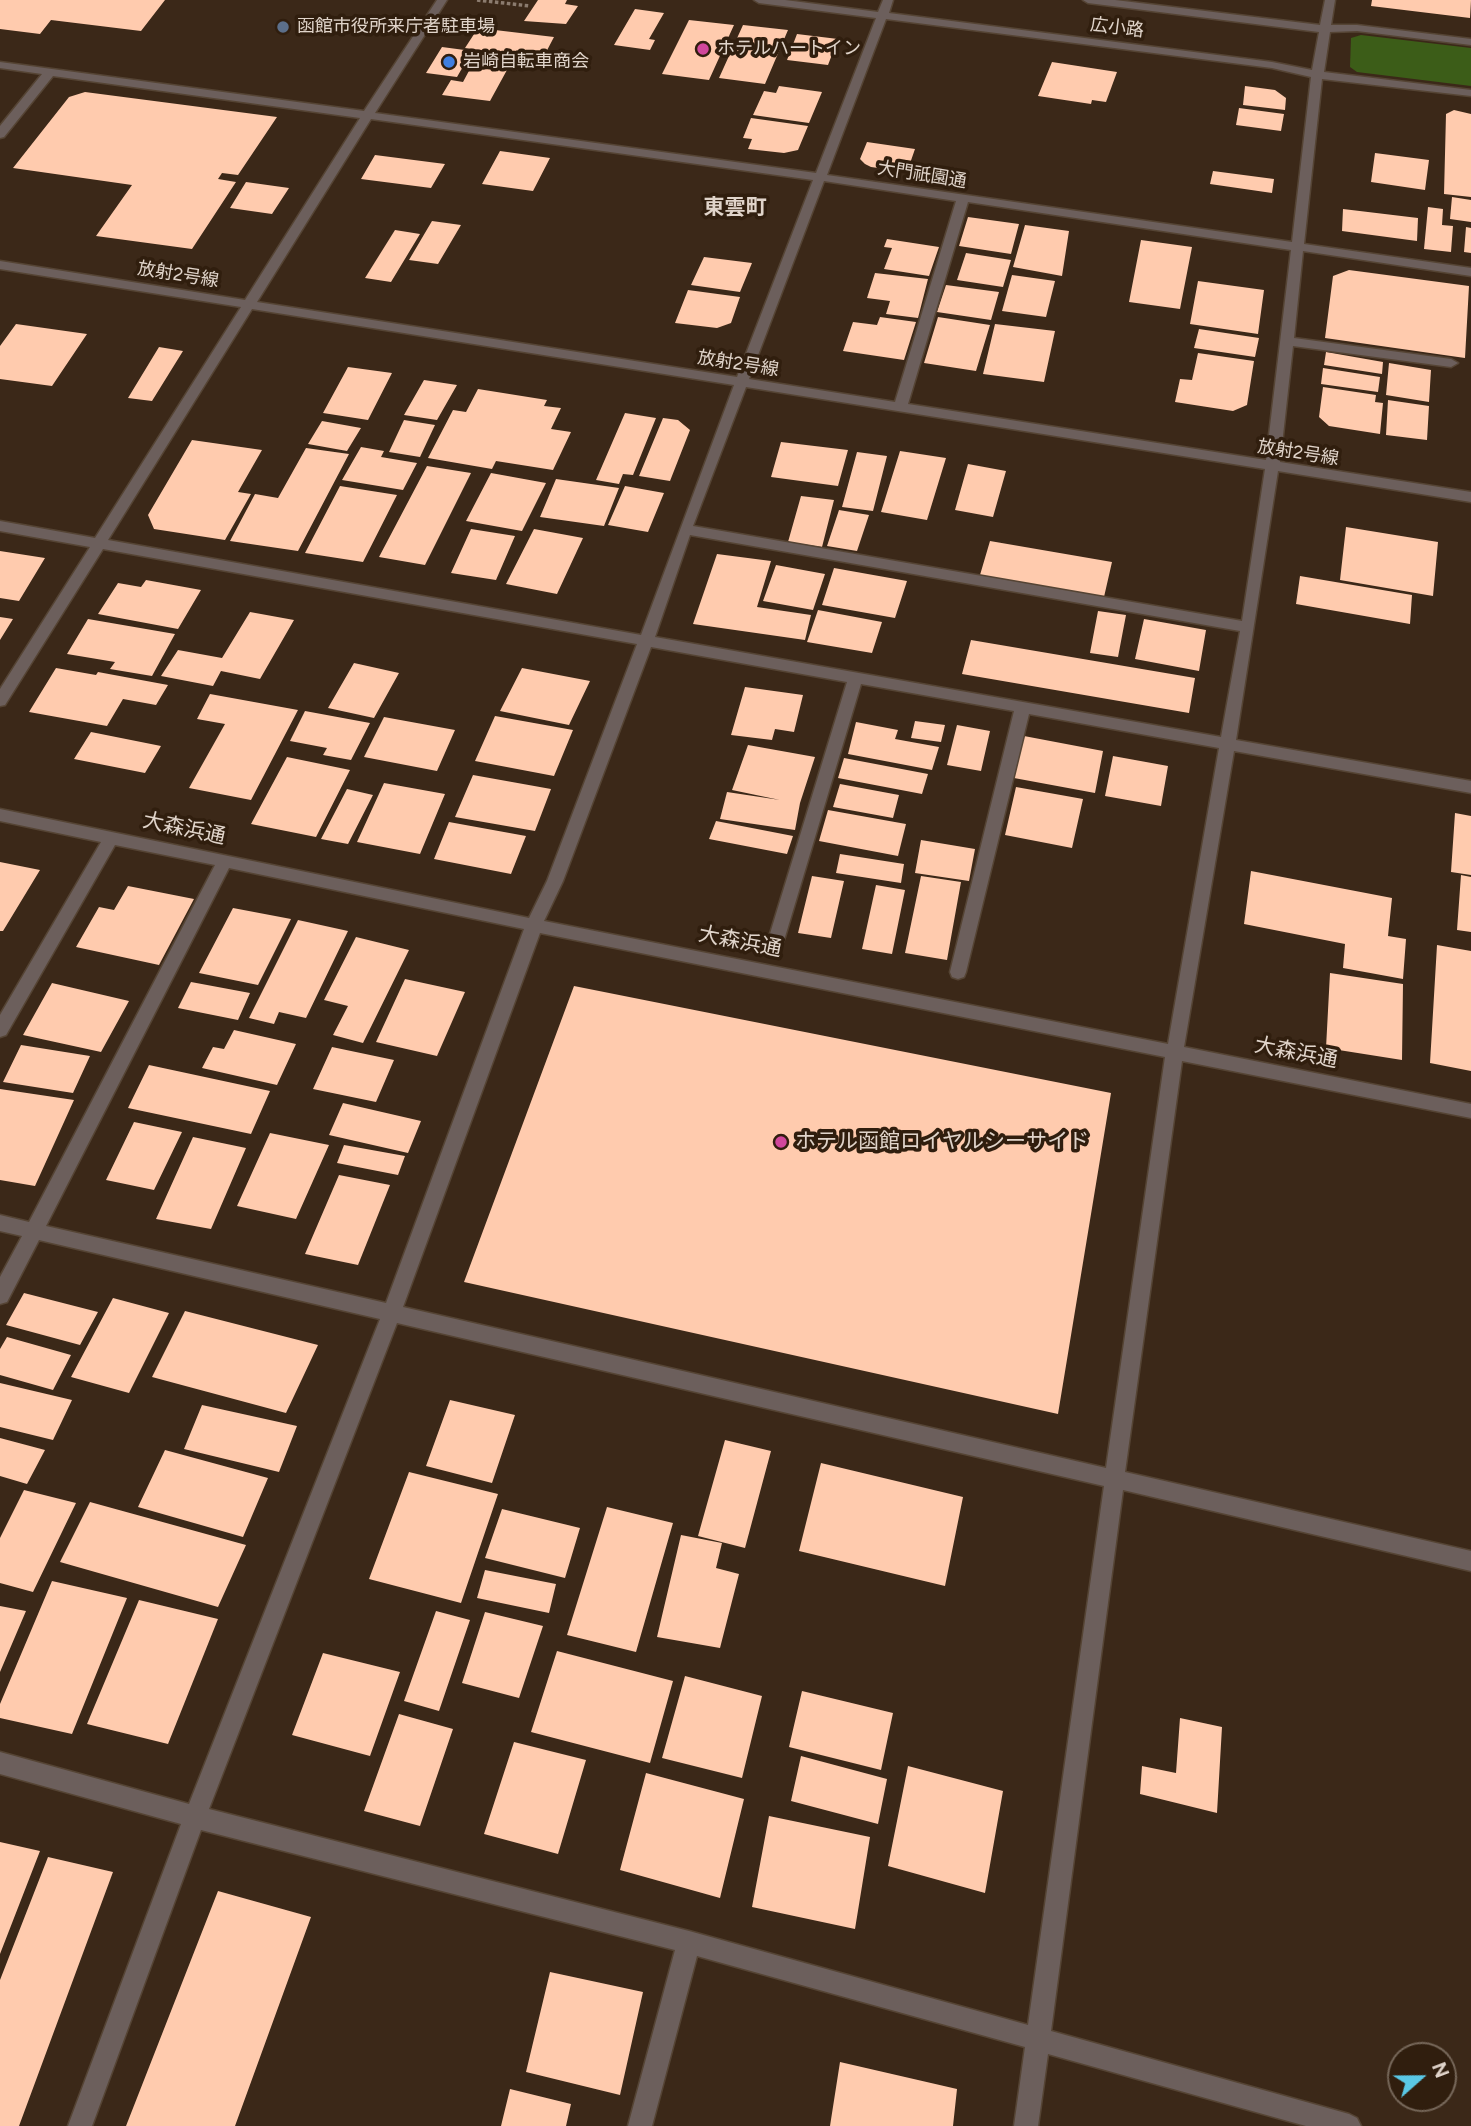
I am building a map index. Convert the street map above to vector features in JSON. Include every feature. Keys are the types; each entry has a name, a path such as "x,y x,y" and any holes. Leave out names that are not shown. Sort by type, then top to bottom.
{"street":[{"path":"0,701 442,0"},
{"name":"広小路","path":"759,0 1471,93"},
{"path":"80,2126 195,1817 392,1312 534,925 555,881 646,641 685,529 888,0"},
{"name":"広小路","path":"1088,0 1326,29 1357,28 1471,42"},
{"path":"1026,2126 1112,1478 1174,1051 1248,627 1287,341 1318,75 1331,0"},
{"name":"大門祇園通","path":"0,65 819,177 1471,272"},
{"path":"0,134 51,71"},
{"path":"900,407 963,199"},
{"name":"放射2号線","path":"0,265 1471,498"},
{"path":"1287,341 1451,363"},
{"path":"0,526 1471,787"},
{"path":"685,529 1248,627"},
{"path":"777,937 856,677"},
{"path":"957,972 1023,707"},
{"name":"大森浜通","path":"0,815 534,925 1471,1111"},
{"path":"0,1030 111,838"},
{"path":"0,1296 225,861"},
{"path":"0,1223 1471,1561"},
{"path":"0,1763 195,1817 689,1942 1349,2126"},
{"path":"640,2126 689,1942"}],"path":[{"path":"477,0 530,6"}],"green space":[{"path":"1361,35 1471,48 1471,86 1357,72 1350,67 1351,38"}],"building":[{"path":"0,0 165,0 141,31 51,20 40,34 0,29"},
{"path":"538,0 567,0 565,4 578,6 566,24 524,21"},
{"path":"1372,0 1471,0 1470,18 1371,6"},
{"path":"635,9 664,13 649,39 655,40 650,50 614,45"},
{"path":"689,20 734,25 709,80 662,74"},
{"path":"743,25 788,30 765,84 719,78"},
{"path":"478,28 554,37 543,58 465,48"},
{"path":"797,34 838,39 828,65 787,60"},
{"name":"岩崎自転車商会","path":"442,47 472,51 457,77 426,73"},
{"path":"478,54 513,59 490,101 442,95 451,80 463,82"},
{"path":"1052,62 1117,72 1106,102 1092,100 1091,104 1038,96"},
{"path":"779,86 822,92 809,123 753,115 764,91 776,93"},
{"path":"1245,86 1275,90 1286,98 1285,110 1243,105"},
{"path":"85,92 277,117 238,175 222,173 218,179 236,182 192,249 96,236 132,185 13,168 69,97"},
{"path":"1239,108 1284,114 1281,131 1236,125"},
{"path":"1454,110 1471,114 1471,197 1444,194 1446,114"},
{"path":"751,118 808,126 798,150 784,153 748,149 752,139 743,138"},
{"path":"867,142 915,149 907,172 865,164 860,159"},
{"path":"500,151 550,158 533,191 482,184"},
{"path":"1375,153 1429,160 1425,190 1371,182"},
{"path":"375,155 445,164 431,188 361,179"},
{"path":"1213,171 1274,179 1272,193 1210,184"},
{"path":"246,182 289,188 272,214 230,208"},
{"path":"1452,197 1471,200 1471,222 1450,219"},
{"path":"1428,207 1443,209 1442,225 1453,226 1451,252 1424,249"},
{"path":"1343,209 1418,218 1417,241 1342,231"},
{"path":"968,217 1019,224 1011,254 959,246"},
{"path":"432,221 461,225 438,264 409,260"},
{"path":"1025,225 1069,231 1062,276 1013,267"},
{"path":"1466,227 1471,228 1471,253 1464,252"},
{"path":"395,230 420,234 391,282 365,278"},
{"path":"887,239 939,247 929,276 884,269 892,248 884,247"},
{"path":"1141,240 1192,247 1180,309 1129,302"},
{"path":"966,253 1011,260 1003,287 957,280"},
{"path":"704,257 752,263 740,292 691,285"},
{"path":"1349,270 1469,286 1465,358 1325,338 1333,276"},
{"path":"875,273 928,279 918,318 886,314 890,301 867,298"},
{"path":"1012,275 1055,281 1046,317 1002,311"},
{"path":"1198,281 1264,290 1258,334 1190,324"},
{"path":"946,285 999,292 991,320 937,312"},
{"path":"688,290 740,297 731,323 717,328 675,323"},
{"path":"880,317 916,322 904,360 843,351 853,322 877,325"},
{"path":"938,317 990,325 976,371 924,363"},
{"path":"16,324 87,334 52,386 0,379 0,346"},
{"path":"995,324 1055,331 1044,382 983,374"},
{"path":"1199,329 1259,338 1255,357 1194,348"},
{"path":"159,347 183,351 152,401 128,398"},
{"path":"1326,352 1383,362 1382,374 1324,365"},
{"path":"1198,353 1254,361 1247,405 1233,411 1175,402 1180,379 1192,380"},
{"path":"1389,363 1431,370 1429,402 1386,395"},
{"path":"348,367 392,373 368,420 323,413"},
{"path":"1323,368 1380,377 1378,392 1321,384"},
{"path":"424,380 457,385 437,420 404,415"},
{"path":"1323,387 1376,395 1375,402 1383,403 1380,434 1329,426 1319,417"},
{"path":"478,389 547,400 544,406 561,408 551,429 571,432 553,470 496,461 492,469 428,458 453,410 466,412"},
{"path":"1388,400 1429,406 1427,440 1386,435"},
{"path":"625,413 656,418 633,475 623,474 619,484 596,480"},
{"path":"663,418 678,420 690,430 670,481 639,476"},
{"path":"404,420 435,425 420,457 389,452"},
{"path":"322,421 361,428 347,451 308,444"},
{"path":"192,440 262,450 238,492 251,494 225,540 154,529 148,515"},
{"path":"781,442 848,450 838,486 771,477"},
{"path":"361,447 384,451 381,457 417,463 403,490 342,480"},
{"path":"306,448 349,454 298,551 230,541 255,494 278,498"},
{"path":"900,451 946,458 927,520 881,512"},
{"path":"857,452 887,456 873,511 842,507"},
{"path":"968,464 1006,471 993,517 955,510"},
{"path":"427,466 471,473 425,565 379,557"},
{"path":"491,473 546,483 522,531 466,521"},
{"path":"556,479 619,488 604,526 540,517"},
{"path":"340,486 397,495 363,562 305,553"},
{"path":"625,486 664,493 648,532 608,525"},
{"path":"801,496 834,500 822,547 788,542"},
{"path":"839,510 869,515 857,551 827,546"},
{"path":"1346,527 1438,542 1433,596 1340,580"},
{"path":"471,529 515,536 496,580 451,573"},
{"path":"534,529 583,538 557,594 506,584"},
{"path":"990,541 1112,562 1104,597 980,575"},
{"path":"0,551 45,558 19,601 0,598"},
{"path":"717,554 771,561 757,607 811,615 805,640 693,624"},
{"path":"776,565 825,574 813,610 763,601"},
{"path":"834,568 907,581 895,618 822,605"},
{"path":"1300,576 1412,595 1410,624 1296,604"},
{"path":"146,580 201,590 178,629 98,614 118,583 141,587"},
{"path":"818,610 882,622 872,653 807,642"},
{"path":"1098,611 1126,615 1118,657 1090,653"},
{"path":"250,612 294,620 260,679 221,671 213,686 161,676 178,650 222,658"},
{"path":"0,617 13,619 0,640"},
{"path":"88,619 175,634 152,676 110,669 115,662 67,654"},
{"path":"1144,619 1206,630 1199,671 1135,659"},
{"path":"971,640 1195,678 1189,713 962,674"},
{"path":"354,663 399,673 374,718 328,708"},
{"path":"56,668 96,675 98,672 168,685 156,705 123,699 107,726 29,712"},
{"path":"522,668 590,681 569,725 500,711"},
{"path":"745,687 803,695 794,732 775,729 772,740 731,735"},
{"path":"210,694 298,710 251,800 189,788 225,724 197,719"},
{"path":"305,711 370,723 351,760 323,755 327,748 290,741"},
{"path":"495,716 573,730 554,776 475,761"},
{"path":"384,717 455,730 437,771 364,757"},
{"path":"915,721 945,725 941,742 911,738"},
{"path":"856,722 898,730 895,739 939,747 932,770 848,754"},
{"path":"957,725 990,731 981,771 947,765"},
{"path":"91,732 161,746 145,773 74,759"},
{"path":"1024,736 1103,751 1095,793 1014,778"},
{"path":"748,745 815,757 800,803 795,830 720,819 727,792 780,800 732,790"},
{"path":"1113,756 1168,766 1161,806 1105,796"},
{"path":"287,757 350,770 316,837 251,824"},
{"path":"844,758 928,774 922,794 838,778"},
{"path":"473,775 551,789 535,831 455,817"},
{"path":"384,783 445,794 420,854 357,842"},
{"path":"840,784 899,795 893,818 833,807"},
{"path":"1016,787 1083,799 1072,848 1005,835"},
{"path":"347,789 373,795 348,844 321,839"},
{"path":"828,810 906,824 898,856 819,841"},
{"path":"1455,813 1471,816 1471,875 1451,872"},
{"path":"716,821 793,836 787,854 709,839"},
{"path":"449,822 526,836 511,874 434,859"},
{"path":"921,840 975,849 969,881 915,873"},
{"path":"840,854 904,864 901,883 836,873"},
{"path":"0,862 40,870 3,931 0,931"},
{"path":"1251,871 1392,898 1388,936 1406,939 1403,979 1343,968 1345,944 1244,924"},
{"path":"1461,875 1471,877 1471,932 1457,930"},
{"path":"812,876 844,881 831,938 798,933"},
{"path":"921,876 961,882 947,960 905,953"},
{"path":"876,885 905,890 892,954 862,949"},
{"path":"128,886 194,899 159,965 76,947 99,907 114,910"},
{"path":"233,908 291,919 258,985 199,973"},
{"path":"298,920 348,931 306,1018 279,1012 274,1024 249,1018"},
{"path":"356,937 409,950 363,1043 333,1035 348,1006 324,1000"},
{"path":"1437,945 1471,951 1471,1071 1430,1063"},
{"path":"1330,973 1403,984 1402,1060 1326,1048"},
{"path":"405,979 465,992 437,1056 376,1042"},
{"path":"191,982 250,993 238,1020 178,1008"},
{"path":"52,983 129,1001 101,1052 23,1035"},
{"path":"574,986 1111,1093 1058,1414 464,1282"},
{"path":"234,1030 296,1044 277,1085 202,1068 213,1047 224,1049"},
{"path":"21,1045 90,1056 73,1093 3,1082"},
{"path":"332,1047 394,1060 376,1102 313,1089"},
{"path":"149,1065 270,1091 251,1134 128,1108"},
{"path":"0,1089 74,1100 35,1186 0,1180"},
{"path":"343,1103 421,1121 408,1153 329,1135"},
{"path":"134,1122 182,1132 154,1190 106,1180"},
{"path":"270,1133 329,1145 296,1219 237,1206"},
{"path":"193,1137 246,1148 211,1229 156,1219"},
{"path":"344,1145 405,1156 398,1175 337,1163"},
{"path":"339,1175 390,1185 358,1265 305,1254"},
{"path":"24,1293 98,1312 80,1345 6,1325"},
{"path":"113,1298 169,1313 129,1393 71,1377"},
{"path":"185,1311 318,1345 286,1413 152,1377"},
{"path":"7,1337 71,1355 53,1390 0,1375 0,1349"},
{"path":"0,1383 72,1400 53,1440 0,1427"},
{"path":"450,1400 515,1415 492,1483 426,1466"},
{"path":"202,1405 297,1426 279,1472 184,1449"},
{"path":"0,1438 45,1450 27,1484 0,1476"},
{"path":"725,1440 771,1451 745,1548 698,1536"},
{"path":"165,1450 268,1478 243,1537 138,1507"},
{"path":"821,1463 963,1497 945,1586 799,1551"},
{"path":"409,1472 498,1494 461,1603 369,1579"},
{"path":"24,1490 76,1503 33,1592 0,1583 0,1538"},
{"path":"90,1502 246,1545 218,1607 60,1562"},
{"path":"607,1507 673,1523 636,1652 567,1635"},
{"path":"502,1509 580,1528 565,1578 485,1558"},
{"path":"681,1535 722,1543 716,1568 739,1574 720,1648 657,1637"},
{"path":"485,1570 556,1584 549,1613 477,1598"},
{"path":"52,1581 127,1598 72,1734 0,1718 0,1704"},
{"path":"139,1600 218,1619 168,1744 87,1724"},
{"path":"0,1606 26,1611 0,1672"},
{"path":"436,1611 470,1620 439,1711 404,1701"},
{"path":"485,1612 543,1626 519,1698 462,1683"},
{"path":"557,1651 673,1681 650,1763 531,1732"},
{"path":"323,1653 400,1672 370,1756 292,1735"},
{"path":"685,1676 762,1696 742,1778 662,1758"},
{"path":"802,1691 893,1713 881,1770 789,1747"},
{"path":"399,1714 453,1729 420,1826 364,1811"},
{"path":"1180,1718 1222,1727 1217,1813 1140,1794 1142,1766 1176,1773"},
{"path":"514,1742 586,1760 558,1854 484,1834"},
{"path":"801,1756 887,1779 878,1824 791,1801"},
{"path":"908,1766 1003,1791 985,1893 888,1866"},
{"path":"646,1773 744,1799 720,1898 620,1870"},
{"path":"769,1816 870,1837 855,1929 752,1907"},
{"path":"0,1842 40,1851 0,1954"},
{"path":"48,1857 113,1872 19,2126 0,2126 0,1980"},
{"path":"218,1891 311,1917 235,2126 126,2126"},
{"path":"550,1972 643,1992 620,2095 526,2072"},
{"path":"840,2062 957,2089 953,2126 830,2126"},
{"path":"510,2089 571,2104 566,2126 501,2126"}],"place":[{"name":"函館市役所来庁者駐車場","path":"283,27"},
{"name":"ホテルハートイン","path":"703,49"},
{"name":"岩崎自転車商会","path":"449,62"},
{"name":"ホテル函館ロイヤルシーサイド","path":"781,1142"}],"district":[{"name":"東雲町","path":"735,208"}]}
